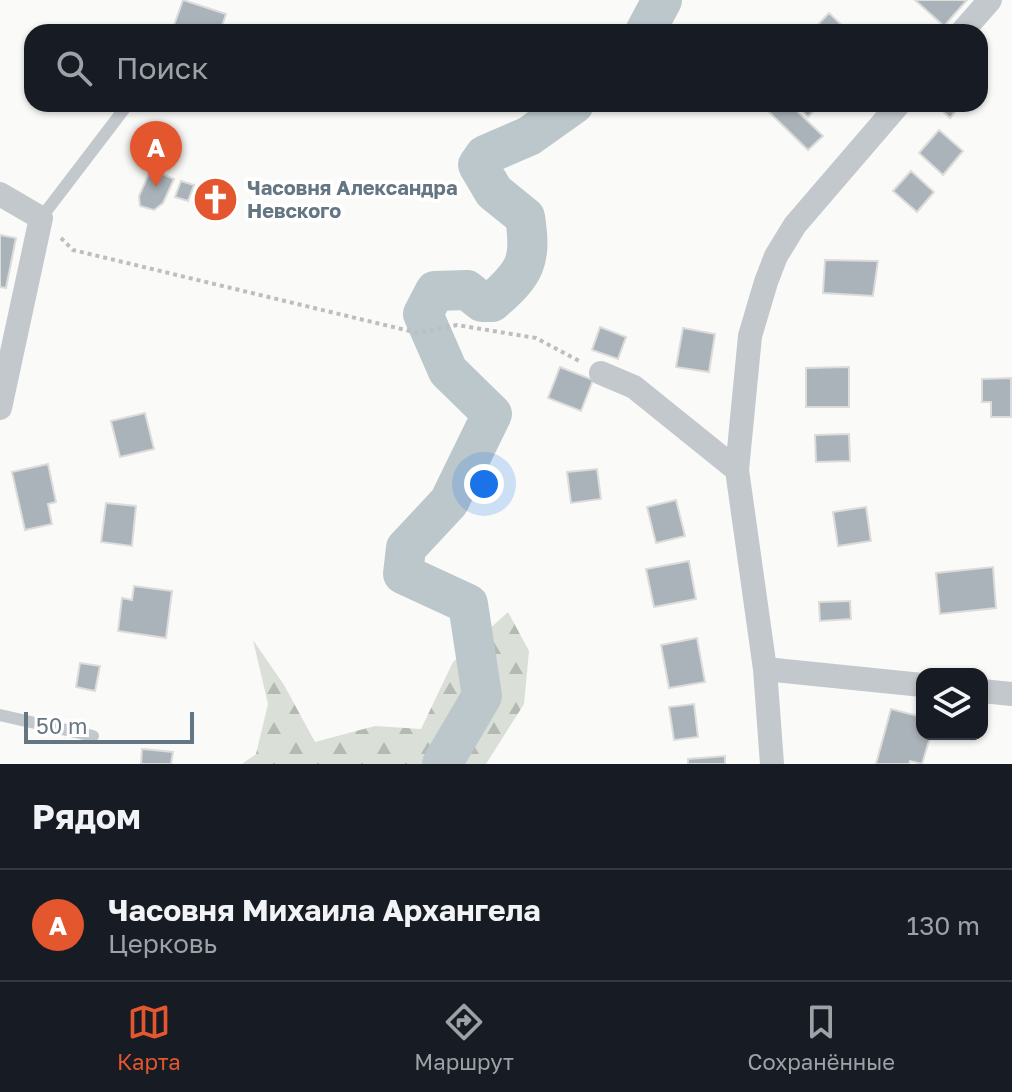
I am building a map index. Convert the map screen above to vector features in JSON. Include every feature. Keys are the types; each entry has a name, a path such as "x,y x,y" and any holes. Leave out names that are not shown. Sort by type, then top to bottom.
{"street":[{"path":"969,24 990,0"},
{"path":"772,764 765,669 737,470 750,336 776,256 795,225 892,112"},
{"path":"0,194 41,218 0,408"},
{"path":"601,373 634,387 737,470"},
{"path":"765,669 916,684"},
{"path":"988,692 1012,694"}],"lane":[{"path":"41,218 122,112"},
{"path":"0,715 93,736"}],"path":[{"path":"41,218 73,250 312,305 418,333 457,325 536,338 601,373"}],"green space":[{"path":"508,612 529,651 524,704 486,764 242,764 256,754 268,704 253,640 284,685 315,742 375,726 421,729 453,662"}],"building":[{"path":"183,0 226,14 223,24 174,24"},
{"path":"915,0 967,0 946,24 942,24"},
{"path":"829,13 841,24 819,24"},
{"path":"829,13 841,24 819,24"},
{"path":"769,112 798,112 823,136 808,150"},
{"path":"939,130 963,151 943,175 919,153"},
{"path":"151,169 174,179 163,203 154,210 140,206 139,196"},
{"path":"911,171 934,192 917,212 893,191"},
{"name":"Часовня Александра Невского","path":"211,179 234,188 222,221 199,213"},
{"path":"181,181 194,185 188,201 175,197"},
{"path":"0,235 16,238 6,288 0,287"},
{"path":"825,260 878,261 873,296 823,293"},
{"path":"825,260 878,261 873,296 823,293"},
{"path":"600,327 626,337 618,359 592,350"},
{"path":"683,328 715,334 709,372 676,367"},
{"path":"560,367 593,380 581,411 548,398"},
{"path":"849,367 849,407 806,407 806,368"},
{"path":"1011,378 1011,417 991,417 991,402 982,402 982,379"},
{"path":"145,413 154,449 120,457 111,421"},
{"path":"849,434 850,461 816,462 815,435"},
{"path":"48,464 56,502 48,504 52,524 25,530 12,472"},
{"path":"597,469 601,499 571,503 567,472"},
{"path":"676,500 685,536 656,543 647,507"},
{"path":"106,503 136,506 132,546 101,542"},
{"path":"866,507 871,541 838,546 833,512"},
{"path":"689,561 696,599 654,607 646,569"},
{"path":"993,567 996,608 940,614 936,573"},
{"path":"134,586 172,591 166,638 118,631 122,598 132,600"},
{"path":"850,601 851,619 820,621 819,602"},
{"path":"697,638 705,682 669,688 661,645"},
{"path":"80,663 100,666 95,691 76,687"},
{"path":"694,704 698,737 674,740 669,707"},
{"path":"891,709 916,715 916,740 929,740 922,764 910,761 909,764 876,764"},
{"path":"142,749 173,752 171,764 141,764"},
{"path":"725,756 725,764 688,764 688,759"}],"waterway":[{"path":"649,24 662,0"},
{"path":"442,764 482,696 468,604 403,574 406,548 449,502 492,414 448,371 423,314 435,291 467,290 482,302 492,302 519,274 526,256 525,217 494,192 478,165 485,155 529,136 563,112"}],"place":[{"name":"Часовня Михаила Архангела","path":"156,187"},
{"name":"Часовня Александра Невского","path":"216,200"}]}
